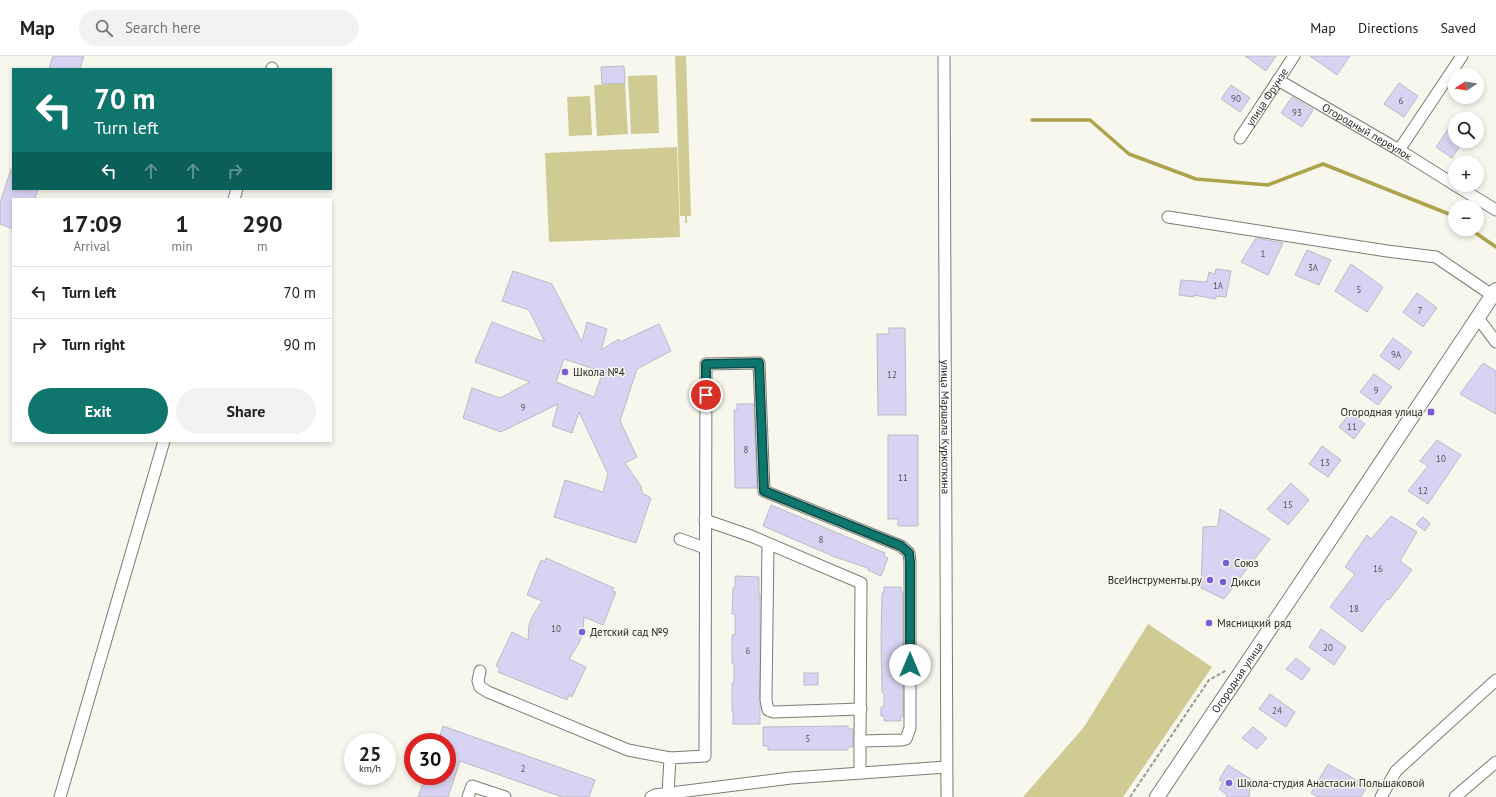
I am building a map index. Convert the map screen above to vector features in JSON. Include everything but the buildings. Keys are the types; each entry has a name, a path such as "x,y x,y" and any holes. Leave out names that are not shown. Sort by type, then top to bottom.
{"main road":[{"name":"Огородная улица","path":"1157,797 1494,293"}],"street":[{"name":"улица Маршала Куркоткина","path":"944,56 946,797"},
{"name":"улица Фрунзе","path":"1240,138 1294,56"},
{"path":"1399,150 1462,56"},
{"name":"Огородный переулок","path":"1278,80 1399,150 1448,181"},
{"name":"Огородный переулок","path":"1466,192 1496,210"},
{"path":"1168,217 1436,257 1494,293"},
{"path":"1478,318 1496,342"},
{"path":"480,671 478,681 480,687 488,692 628,750 670,758 705,756 706,364 759,363 764,491 901,546 909,553 910,728 906,739 860,741"},
{"path":"60,797 164,442"},
{"path":"705,520 768,544 861,583 860,774"},
{"path":"680,539 705,548"},
{"path":"768,544 766,700 768,710 773,712 861,709"},
{"path":"1381,797 1396,771 1496,680"},
{"path":"668,794 670,758"},
{"path":"1455,797 1494,766"},
{"path":"650,797 791,778 946,768"},
{"path":"468,797 472,786 505,797"}],"shaded area":[{"path":"675,56 686,56 691,216 687,216 687,223 685,223 685,216 680,216"},
{"path":"657,75 659,133 631,134 628,76"},
{"path":"625,83 628,134 597,136 594,85"},
{"path":"590,96 592,135 569,136 567,97"},
{"path":"677,147 680,237 549,242 545,153"},
{"path":"1148,624 1212,667 1123,797 1023,797 1084,727"}],"waterway":[{"path":"1032,120 1090,120 1129,154 1196,179 1268,185 1323,164 1448,214"},
{"path":"1480,236 1496,247"}],"place":[{"name":"Школа №4","path":"565,372"},
{"name":"Огородная улица","path":"1431,412"},
{"name":"Союз","path":"1226,563"},
{"name":"ВсеИнструменты.ру","path":"1210,580"},
{"name":"Дикси","path":"1223,582"},
{"name":"Мясницкий ряд","path":"1209,623"},
{"name":"Детский сад №9","path":"582,632"},
{"name":"Школа-студия Анастасии Польшаковой","path":"1229,783"}],"route":[{"path":"706,395 706,364 759,363 764,491 901,546 909,553 910,665"}]}
